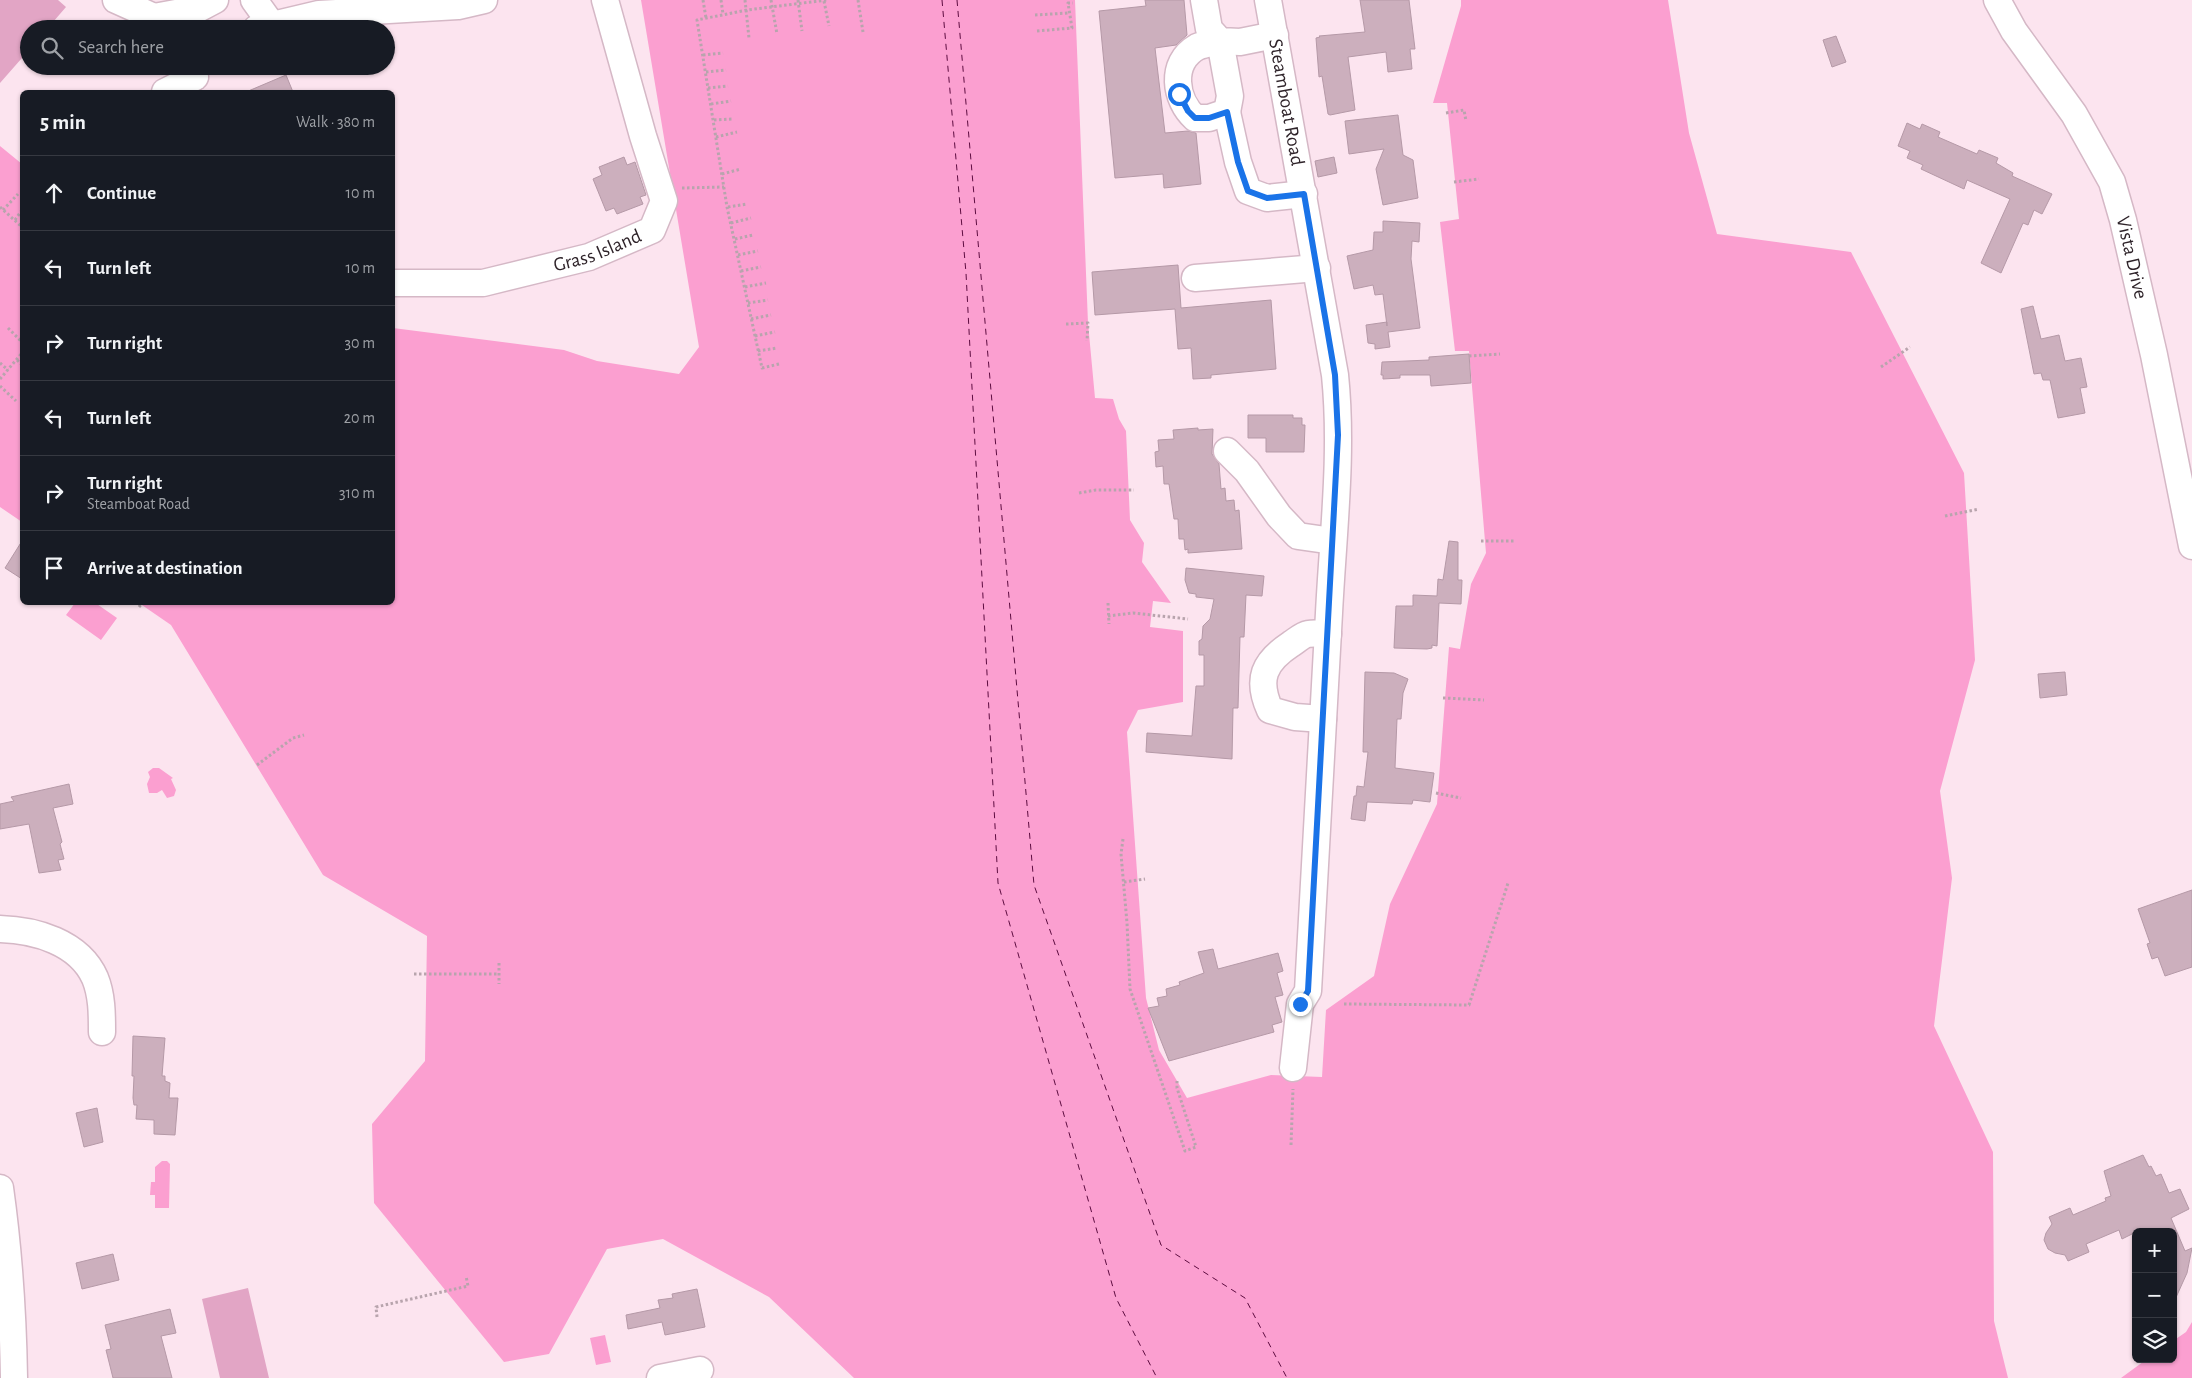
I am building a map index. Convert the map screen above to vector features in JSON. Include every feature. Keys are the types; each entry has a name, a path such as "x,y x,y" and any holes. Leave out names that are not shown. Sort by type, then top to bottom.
{"street":[{"path":"116,0 154,17 198,9 215,0"},
{"path":"254,0 261,20"},
{"path":"294,20 319,14 458,6 484,0"},
{"name":"Grass Island","path":"395,283 482,283 589,257 652,230 664,200 643,136 605,0"},
{"path":"1204,0 1210,30 1220,41 1230,96 1227,112 1238,162 1248,191 1267,198 1304,194"},
{"name":"Steamboat Road","path":"1268,0 1317,268 1338,400 1333,541 1308,991 1300,1004 1293,1068"},
{"name":"Vista Drive","path":"1997,0 2014,31 2074,114 2112,182 2123,220 2154,355 2192,546"},
{"path":"1227,112 1209,118 1195,118 1188,111 1179,94 1179,72 1183,58 1197,47 1220,41 1240,42 1275,35"},
{"path":"170,90 197,78"},
{"path":"1195,278 1317,268"},
{"path":"1227,451 1247,471 1279,516 1298,536 1333,541"},
{"path":"1323,718 1295,717 1270,710 1263,695 1263,676 1267,664 1277,653 1306,634 1328,634"},
{"path":"0,929 37,933 56,940 88,965 95,979 102,1005 102,1032"},
{"path":"0,1188 4,1258 13,1320 14,1378"},
{"path":"660,1378 700,1370"}],"path":[{"path":"703,0 706,18"},
{"path":"721,0 723,14"},
{"path":"746,0 749,38"},
{"path":"771,0 777,34"},
{"path":"779,364 762,368 727,207 697,20 798,2 825,0 829,26"},
{"path":"858,0 863,32"},
{"path":"1036,31 1072,28 1068,13 1068,3 1073,1"},
{"path":"798,2 802,31"},
{"path":"1034,15 1068,13"},
{"path":"703,55 723,53"},
{"path":"706,72 726,70"},
{"path":"708,88 728,86"},
{"path":"711,104 731,101"},
{"path":"1446,113 1464,110 1466,121"},
{"path":"713,120 733,119"},
{"path":"716,137 737,132"},
{"path":"722,174 740,169"},
{"path":"1454,182 1479,179"},
{"path":"674,188 724,187"},
{"path":"18,194 1,208 20,225"},
{"path":"727,207 747,204"},
{"path":"15,220 20,213"},
{"path":"731,223 751,218"},
{"path":"734,239 753,235"},
{"path":"738,255 758,251"},
{"path":"741,271 760,267"},
{"path":"745,287 766,283"},
{"path":"748,303 768,300"},
{"path":"751,319 771,315"},
{"path":"1066,324 1088,323 1087,341"},
{"path":"8,328 20,340"},
{"path":"755,336 775,332"},
{"path":"1881,368 1910,347"},
{"path":"758,351 777,348"},
{"path":"1469,356 1500,354"},
{"path":"0,379 20,356"},
{"path":"17,360 20,363"},
{"path":"0,362 8,370"},
{"path":"0,386 16,401"},
{"path":"1079,493 1096,490 1134,490"},
{"path":"1945,516 1979,509"},
{"path":"1481,541 1516,541"},
{"path":"1108,604 1109,624"},
{"path":"1108,616 1133,613 1188,619"},
{"path":"1444,698 1484,700"},
{"path":"258,765 292,738 304,735"},
{"path":"1436,793 1460,798"},
{"path":"1122,840 1121,854 1130,989 1184,1151 1196,1147 1177,1088 1177,1081"},
{"path":"1124,882 1146,880"},
{"path":"1344,1004 1469,1005 1508,883"},
{"path":"499,963 499,984"},
{"path":"414,974 499,974"},
{"path":"1291,1145 1293,1068"},
{"path":"377,1316 376,1307 468,1286 466,1276"}],"shaded area":[{"path":"0,0 58,0 66,7 55,20 20,20 20,60 0,83"},
{"path":"641,0 1075,0 1088,323 1095,398 1113,399 1119,419 1126,431 1130,520 1144,543 1142,562 1171,603 1153,601 1150,627 1183,631 1183,702 1138,710 1127,732 1146,998 1159,1050 1187,1098 1271,1075 1322,1077 1326,1010 1374,976 1390,904 1437,804 1449,647 1460,649 1471,584 1486,553 1469,351 1455,351 1440,222 1459,219 1447,103 1433,103 1461,6 1461,0 1668,0 1689,133 1717,234 1851,252 1964,473 1975,660 1940,791 1952,878 1934,1026 1993,1152 1994,1321 2008,1378 854,1378 769,1297 663,1239 607,1249 549,1354 504,1362 374,1203 372,1124 425,1061 427,936 323,875 171,625 142,605 395,605 395,328 564,350 597,361 679,374 699,347"},
{"path":"0,146 20,162 20,521 0,507"},
{"path":"74,605 98,605 117,618 101,640 66,615"},
{"path":"153,768 159,768 173,778 171,779 176,790 174,796 167,798 162,790 157,793 149,793 147,784 150,777 148,772"},
{"path":"162,1161 167,1161 170,1164 169,1208 155,1208 155,1195 150,1195 151,1182 155,1182 155,1167"},
{"path":"248,1288 269,1378 220,1378 202,1299"},
{"path":"2192,1322 2192,1378 2121,1378 2142,1363 2177,1363 2177,1338 2186,1332"},
{"path":"605,1335 611,1362 596,1365 590,1338"}],"building":[{"path":"1145,0 1184,0 1187,35 1176,45 1155,48 1165,133 1188,131 1196,133 1201,184 1164,188 1163,174 1115,178 1099,11 1146,6"},
{"path":"1360,0 1409,0 1415,49 1410,49 1412,69 1388,72 1386,52 1348,57 1355,110 1330,115 1328,114 1322,76 1319,77 1316,38 1319,36 1365,32"},
{"path":"1836,36 1846,62 1832,67 1823,40"},
{"path":"286,75 292,90 251,90"},
{"path":"1398,115 1403,155 1413,160 1418,198 1383,205 1376,169 1384,149 1349,154 1345,121"},
{"path":"1907,123 1920,129 1922,124 1940,132 1938,137 1977,154 1979,150 1998,158 1996,163 2013,173 2012,176 2052,194 2042,214 2034,210 2028,225 2023,223 2001,273 1981,263 2010,199 1967,180 1964,189 1921,169 1923,165 1907,158 1910,151 1898,146"},
{"path":"624,157 627,165 635,162 646,195 640,197 643,204 617,214 614,208 606,211 593,179 602,175 599,167"},
{"path":"1334,157 1337,173 1318,177 1315,161"},
{"path":"1383,221 1420,223 1419,242 1412,241 1411,259 1420,328 1388,332 1390,347 1375,349 1375,344 1368,343 1366,325 1387,322 1383,294 1375,295 1373,285 1354,289 1347,256 1373,250 1374,232 1383,232"},
{"path":"1178,265 1181,308 1271,300 1276,369 1211,375 1211,378 1193,379 1191,348 1178,349 1175,309 1095,315 1092,272"},
{"path":"2033,306 2041,339 2059,335 2065,361 2081,358 2087,387 2080,388 2085,413 2058,418 2050,380 2043,380 2041,373 2034,374 2021,309"},
{"path":"1469,354 1471,383 1431,386 1430,375 1400,375 1400,378 1383,379 1383,375 1381,375 1382,362 1429,360 1429,357"},
{"path":"1248,415 1293,415 1293,418 1302,418 1302,425 1305,425 1304,452 1266,452 1266,438 1248,438"},
{"path":"1198,428 1198,430 1213,429 1212,454 1219,464 1221,489 1225,488 1226,501 1234,500 1235,511 1239,510 1242,549 1188,553 1188,549 1185,550 1184,539 1179,539 1178,519 1174,519 1169,484 1164,484 1163,466 1156,467 1155,452 1159,451 1158,440 1174,439 1173,430"},
{"path":"1449,541 1458,542 1458,580 1462,580 1461,604 1439,603 1437,646 1432,645 1432,648 1427,649 1394,648 1396,606 1413,606 1413,595 1437,596 1438,579 1443,580"},
{"path":"20,544 20,578 5,568"},
{"path":"1186,568 1264,576 1262,596 1246,595 1244,637 1240,637 1238,708 1233,708 1232,759 1146,752 1147,733 1192,736 1196,686 1204,686 1204,655 1199,655 1199,641 1202,639 1203,626 1210,619 1214,599 1196,597 1196,594 1189,593 1185,580"},
{"path":"1365,672 1394,673 1408,679 1403,693 1401,719 1397,719 1395,768 1434,773 1430,802 1413,800 1412,804 1367,802 1365,821 1351,819 1357,786 1364,787 1368,752 1363,752"},
{"path":"2065,672 2067,695 2040,698 2038,674"},
{"path":"69,784 73,804 53,808 62,842 60,844 64,859 58,860 61,870 39,873 29,824 0,829 0,804 14,801 11,797"},
{"path":"2192,890 2192,967 2165,976 2158,957 2152,959 2147,944 2150,943 2138,909"},
{"path":"1213,949 1218,969 1278,953 1283,971 1277,973 1283,995 1275,997 1282,1022 1272,1025 1274,1032 1169,1061 1148,1008 1159,1006 1157,998 1167,996 1166,989 1180,985 1179,982 1204,973 1198,952"},
{"path":"133,1036 165,1038 162,1076 165,1076 165,1081 170,1083 169,1098 178,1098 175,1135 154,1134 154,1120 136,1119 137,1105 134,1105 134,1076 132,1076"},
{"path":"97,1108 103,1142 84,1147 76,1113"},
{"path":"2143,1155 2156,1176 2161,1174 2169,1193 2180,1189 2189,1209 2171,1218 2175,1228 2132,1228 2132,1234 2122,1239 2119,1230 2086,1244 2089,1252 2068,1261 2065,1255 2048,1249 2044,1240 2052,1224 2049,1217 2070,1208 2073,1215 2106,1201 2105,1198 2111,1196 2104,1171"},
{"path":"2177,1232 2185,1251 2192,1248 2187,1273 2177,1295"},
{"path":"113,1254 119,1280 82,1289 76,1263"},
{"path":"697,1289 705,1327 665,1335 662,1322 628,1329 626,1315 660,1308 658,1300 673,1298 672,1294"},
{"path":"170,1309 176,1333 161,1336 172,1378 113,1378 106,1350 111,1349 105,1325"}],"ferry route":[{"path":"942,0 966,273 998,883 1116,1298 1157,1378"},
{"path":"957,0 1034,885 1161,1245 1245,1298 1287,1378"}],"route":[{"path":"1179,94 1188,111 1195,118 1209,118 1227,112 1238,162 1248,191 1267,198 1304,194 1335,375 1338,400 1338,435 1331,578 1308,991 1300,1004"}]}
